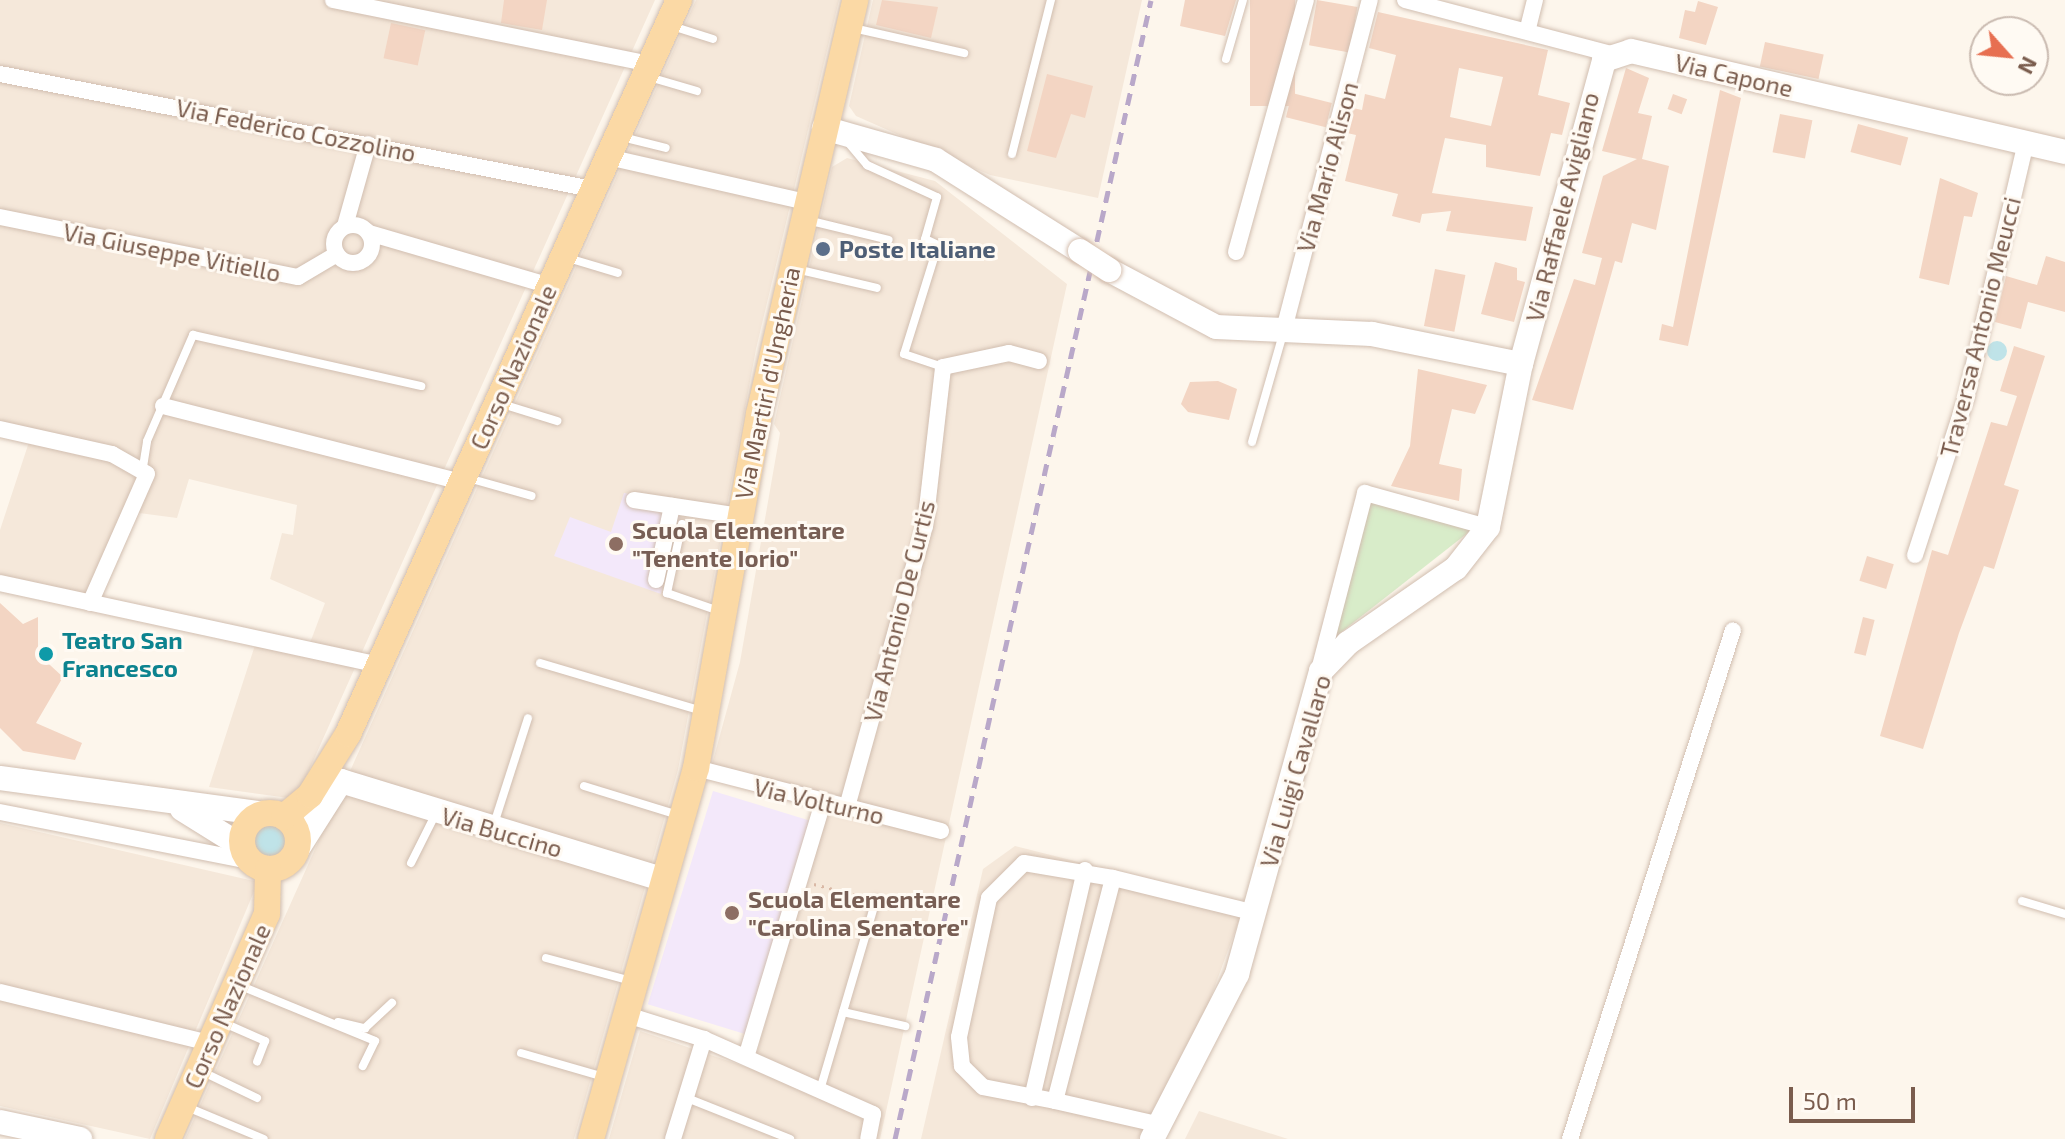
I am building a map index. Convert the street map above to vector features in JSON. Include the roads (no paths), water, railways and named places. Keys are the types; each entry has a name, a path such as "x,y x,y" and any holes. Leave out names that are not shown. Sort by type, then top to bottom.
{"main road":[{"name":"Corso Nazionale","path":"168,1139 270,904 254,859 250,822 275,815 310,795 348,734 679,0"},
{"name":"Via Martiri d'Ungheria","path":"591,1139 696,768 740,516 791,268 804,211 834,130 848,27 855,0"},
{"path":"275,815 297,831 297,850"},
{"name":"Corso Nazionale","path":"254,859 286,865 297,850"}],"street":[{"path":"333,0 647,70"},
{"path":"1236,252 1306,0"},
{"name":"Via Mario Alison","path":"1283,333 1370,0"},
{"name":"Via Capone","path":"1405,0 1528,28 1611,54 1642,53 2065,152"},
{"path":"1528,28 1535,0"},
{"name":"Via Raffaele Avigliano","path":"1521,364 1594,81 1611,54"},
{"name":"Via Federico Cozzolino","path":"0,74 592,189"},
{"path":"834,130 944,164 1109,270 1199,321 1283,333 1372,334 1521,364"},
{"name":"Traversa Antonio Meucci","path":"1915,555 1966,398 2026,142"},
{"path":"337,254 336,235 345,226 368,144"},
{"path":"612,146 804,211"},
{"name":"Via Giuseppe Vitiello","path":"0,217 298,277 337,254 360,261 370,252 369,233"},
{"path":"345,226 550,286"},
{"path":"943,367 1009,353 1039,361"},
{"name":"Via Luigi Cavallaro","path":"1156,1132 1228,994 1255,913 1316,683 1336,653 1456,568 1488,527 1521,364"},
{"name":"Via Antonio De Curtis","path":"847,807 925,526 943,367"},
{"path":"163,406 462,479"},
{"path":"0,429 143,467 133,514 90,603"},
{"path":"1316,683 1365,493 1488,527"},
{"path":"634,500 740,516"},
{"path":"656,580 672,506"},
{"path":"0,583 379,665"},
{"path":"1570,1139 1733,630"},
{"name":"Corso Nazionale","path":"297,850 341,781 348,734"},
{"name":"Via Volturno","path":"696,768 822,806 847,807 941,831"},
{"path":"0,778 176,806 275,815"},
{"name":"Via Buccino","path":"341,781 664,880"},
{"path":"176,806 254,859"},
{"path":"747,1054 822,806"},
{"path":"0,812 254,859"},
{"path":"1156,1132 1055,1101 983,1087 958,1052 989,898 1003,876 1024,863 1085,870 1255,913"},
{"path":"1032,1098 1085,870"},
{"path":"1055,1101 1113,878"},
{"path":"0,992 215,1032"},
{"path":"627,1015 747,1054 873,1114 868,1139"},
{"path":"673,1139 704,1039"},
{"path":"0,1122 80,1139"}],"lane":[{"path":"1012,154 1051,0"},
{"path":"1226,59 1243,0"},
{"path":"667,25 713,39"},
{"path":"848,27 964,53"},
{"path":"647,70 697,91"},
{"path":"834,130 852,155 937,197 925,239 938,245 904,354 943,367"},
{"path":"612,146 666,148"},
{"path":"804,211 889,240"},
{"path":"563,257 618,273"},
{"path":"791,268 877,288"},
{"path":"1252,442 1283,333"},
{"path":"143,467 163,406 193,335 421,386"},
{"path":"497,403 557,421"},
{"path":"462,479 532,496"},
{"path":"682,524 667,593 723,612"},
{"path":"540,663 707,712"},
{"path":"493,829 528,718"},
{"path":"584,786 683,816"},
{"path":"411,863 436,812"},
{"path":"820,1090 876,900"},
{"path":"2022,901 2065,914"},
{"path":"546,958 636,982"},
{"path":"236,984 375,1041 363,1066"},
{"path":"329,1022 365,1028 392,1003"},
{"path":"843,1012 905,1026"},
{"path":"215,1032 265,1041 257,1062"},
{"path":"521,1053 608,1078"},
{"path":"198,1070 257,1098"},
{"path":"684,1097 790,1139"},
{"path":"183,1105 264,1139"}],"water":[{"path":"1993,341 2001,341 2007,351 2001,361 1993,361 1987,355 1987,347"},
{"path":"270,826 276,827 284,835 284,847 276,855 270,856 264,855 256,847 255,841 256,835 264,827"}],"railway":[{"path":"895,1139 1151,0"}],"place":[{"name":"Poste Italiane","path":"823,249"},
{"name":"Scuola Elementare \"Tenente Iorio\"","path":"616,544"},
{"name":"Teatro San Francesco","path":"46,654"},
{"name":"Scuola Elementare \"Carolina Senatore\"","path":"732,913"}]}
